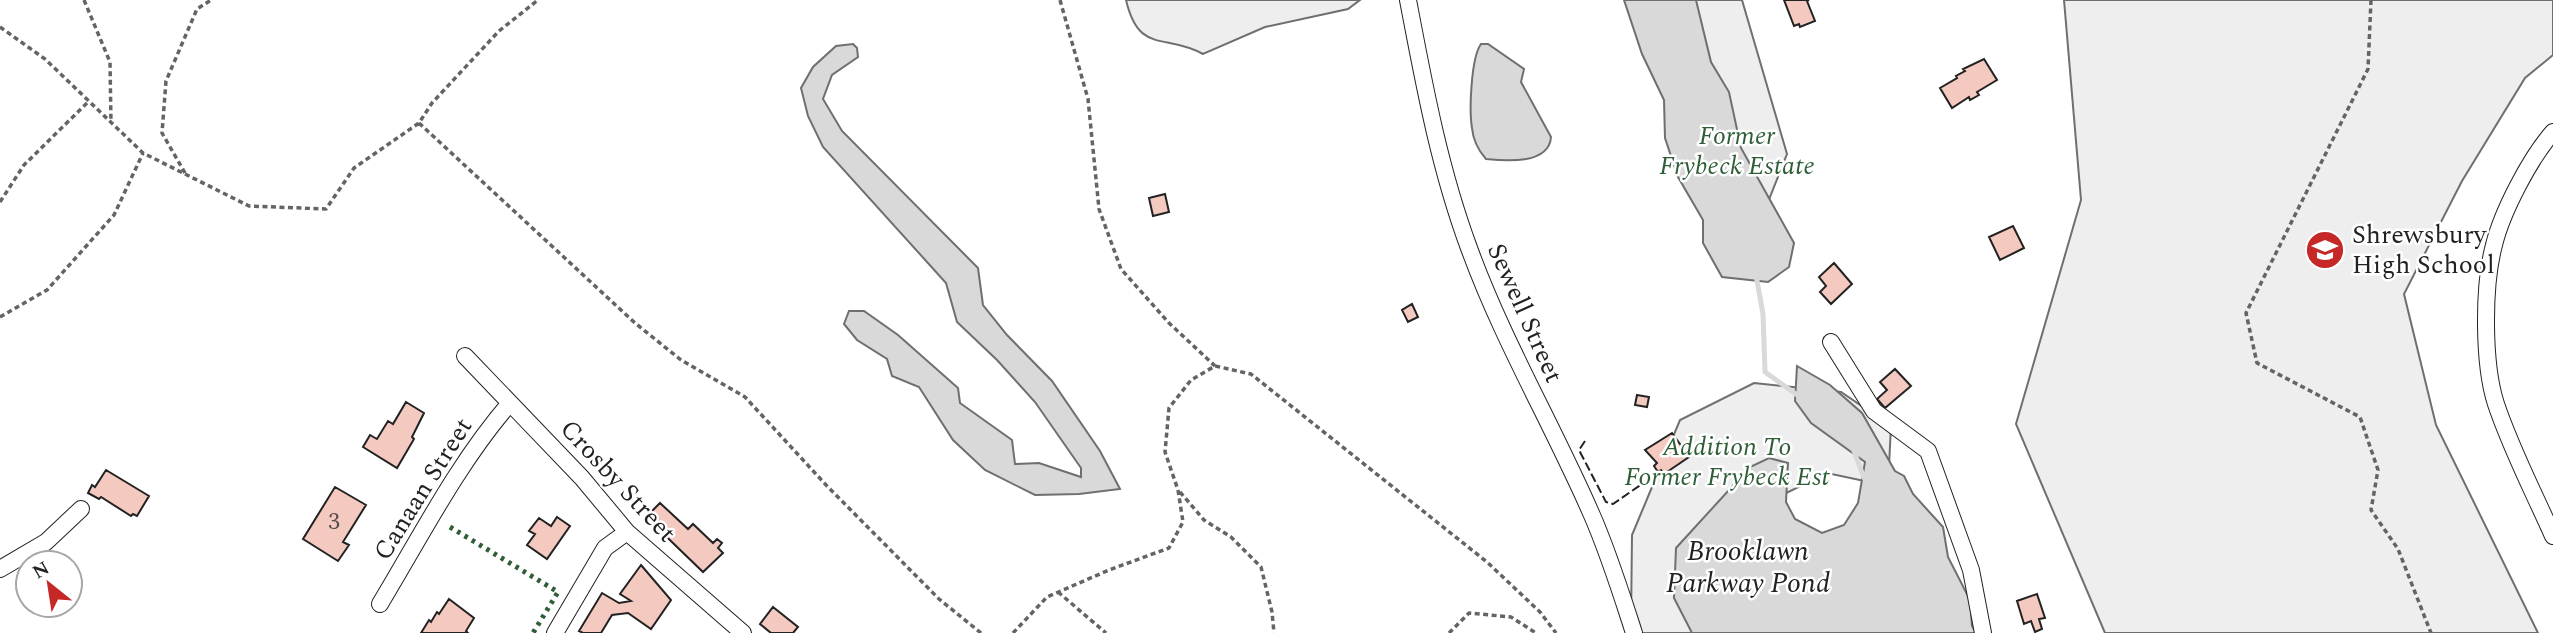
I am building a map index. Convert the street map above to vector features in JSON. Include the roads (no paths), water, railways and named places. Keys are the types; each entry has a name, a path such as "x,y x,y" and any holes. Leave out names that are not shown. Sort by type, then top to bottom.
{"street":[{"name":"Sewell Street","path":"1408,0 1427,103 1449,190 1469,250 1504,333 1592,515 1634,633"},
{"path":"2553,132 2514,192 2494,246 2486,306 2488,369 2496,403 2553,536"},
{"path":"1831,342 1874,411 1928,451 1970,570 1983,633"},
{"name":"Crosby Street","path":"465,356 582,478 626,532 743,633"},
{"name":"Canaan Street","path":"380,604 489,427 510,402"},
{"path":"0,569 46,542 81,509"},
{"path":"555,633 605,548 626,532"}],"water":[{"path":"1624,0 1696,0 1711,62 1729,92 1741,148 1794,243 1789,267 1768,282 1722,277 1703,243 1703,220 1678,177 1665,138 1664,100 1642,54"},
{"path":"853,44 857,48 858,57 832,75 823,99 842,131 978,268 983,305 1007,335 1052,381 1100,451 1120,489 1079,494 1035,495 985,470 953,440 919,387 892,376 887,359 857,340 844,324 849,311 864,311 898,335 958,388 960,403 1012,440 1015,464 1039,463 1081,477 1081,468 1035,402 997,360 957,322 946,283 823,147 808,116 801,88 813,67 836,46"},
{"path":"1481,44 1488,44 1524,69 1521,82 1551,137 1543,153 1525,159 1486,159 1476,145 1472,128 1471,97 1475,60"},
{"name":"Brooklawn Parkway Pond","path":"1797,366 1830,385 1862,413 1895,471 1904,476 1913,494 1943,527 1948,557 1970,600 1972,626 1976,633 1692,633 1674,598 1676,548 1750,467 1769,458 1788,463 1786,502 1795,519 1822,533 1844,525 1858,503 1865,462 1811,423 1795,401"}],"waterway":[{"path":"1756,275 1763,314 1765,372 1800,397"},
{"path":"1854,451 1864,478"}],"place":[{"name":"Shrewsbury High School","path":"2325,250"}],"park label":[{"name":"Former Frybeck Estate","path":"1737,151"},
{"name":"Addition To Former Frybeck Est","path":"1727,462"}]}
